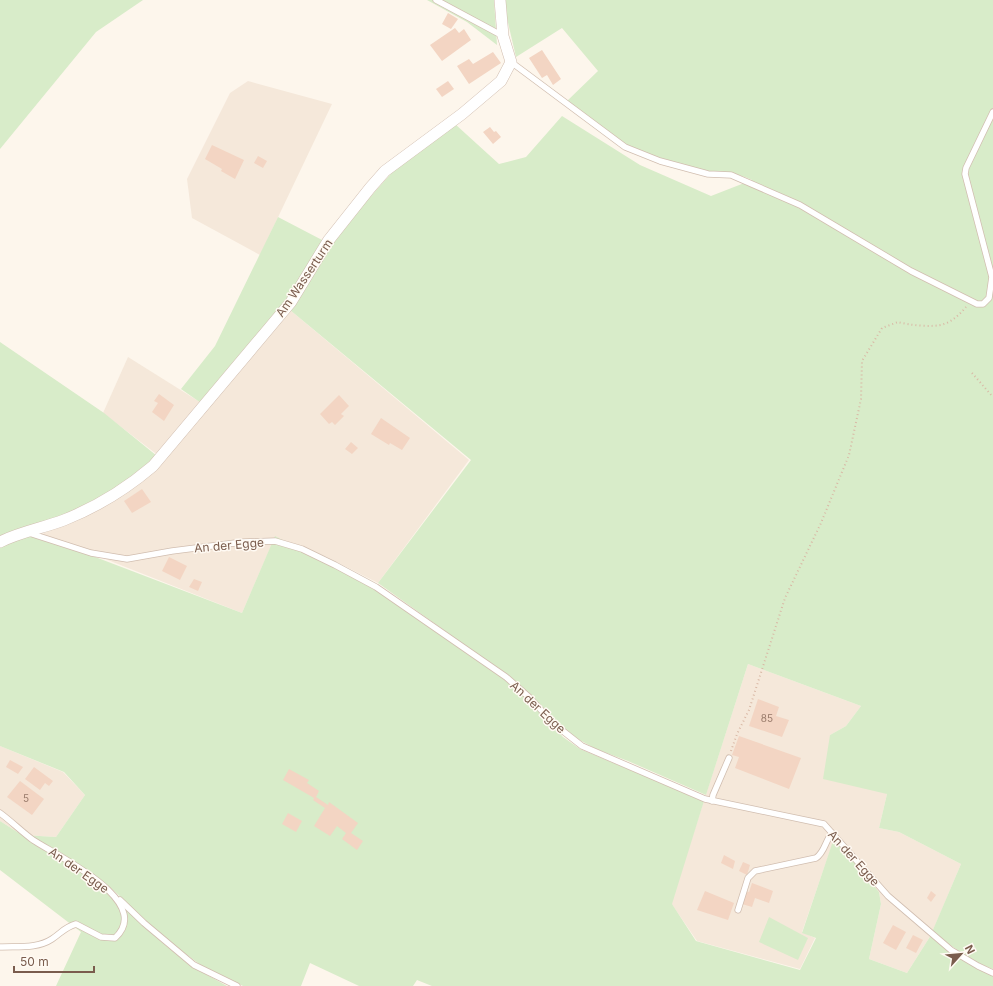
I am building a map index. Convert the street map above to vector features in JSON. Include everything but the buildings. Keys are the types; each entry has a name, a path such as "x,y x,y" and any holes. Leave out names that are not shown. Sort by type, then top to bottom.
{"street":[{"path":"500,0 503,36 511,62"},
{"name":"Am Wasserturm","path":"0,542 64,520 103,502 131,485 153,466 291,302 328,241 385,171 462,114 501,81 511,62"}],"lane":[{"path":"436,0 503,36"},
{"path":"511,62 625,147 660,161 708,174 731,175 800,205 911,271 977,304 983,304 989,298 992,277 965,174 966,168 993,112"},
{"name":"An der Egge","path":"28,532 91,554 128,559 172,551 243,542 275,541 302,549 335,565 376,588 506,677 530,698 554,724 582,746 712,801 824,824 888,896 905,911 951,950 993,973"},
{"path":"712,801 713,795 729,758"},
{"name":"An der Egge","path":"0,813 33,840 84,872 116,896 122,907 125,919 124,927 115,938 101,937 76,924 67,926 52,939 39,944 27,947 0,947"},
{"path":"738,910 748,878 754,871 816,858 822,851 828,837 832,833"},
{"path":"116,896 144,923 194,964 237,986"}],"path":[{"path":"729,758 737,734 749,710 785,598 821,523 849,455 861,399 862,361 882,328 898,322 908,326 944,325 959,315 971,300"},
{"path":"972,373 993,397"}],"shaded area":[{"path":"248,81 332,104 260,255 192,218 187,179 230,93"},
{"path":"290,310 469,460 378,583 327,557 275,537 242,613 42,534 85,516 124,495 153,471"},
{"path":"128,357 203,404 159,456 103,413"},
{"path":"748,664 861,706 846,726 830,735 887,794 879,828 899,832 961,864 931,935 907,973 869,959 881,904 879,892 834,839 802,932 815,938 800,969 697,941 671,903"},
{"path":"0,746 63,772 85,795 56,837 22,835 0,821"}],"green space":[{"path":"0,0 143,0 96,32 0,149"},
{"path":"427,0 494,0 497,45 467,22"},
{"path":"506,0 993,0 993,969 973,961 932,932 961,864 899,832 879,828 887,794 823,779 830,735 846,726 861,706 748,664 706,795 628,761 596,749 567,733 531,695 508,676 378,583 471,460 290,310 338,233 404,159 455,124 499,164 526,157 562,116 640,165 711,196 752,180 740,175 710,171 651,155 628,146 596,125 566,102 598,71 562,28 516,57 505,10"},
{"path":"278,217 324,241 289,297 201,403 181,389 215,346"},
{"path":"0,342 104,413 157,456 130,481 115,491 67,514 0,538"},
{"path":"36,532 90,555 242,613 275,536 374,588 504,679 529,700 563,737 580,749 704,801 672,904 696,941 800,970 816,938 802,933 834,838 879,892 881,904 869,959 907,973 931,935 976,968 993,975 993,986 432,986 417,980 413,986 359,986 310,963 301,986 243,986 202,966 163,937 109,886 165,945 193,967 227,986 56,986 81,932 0,870 0,821 22,835 56,837 85,795 64,772 0,746 0,545"},
{"path":"769,917 808,938 798,960 759,942"}]}
